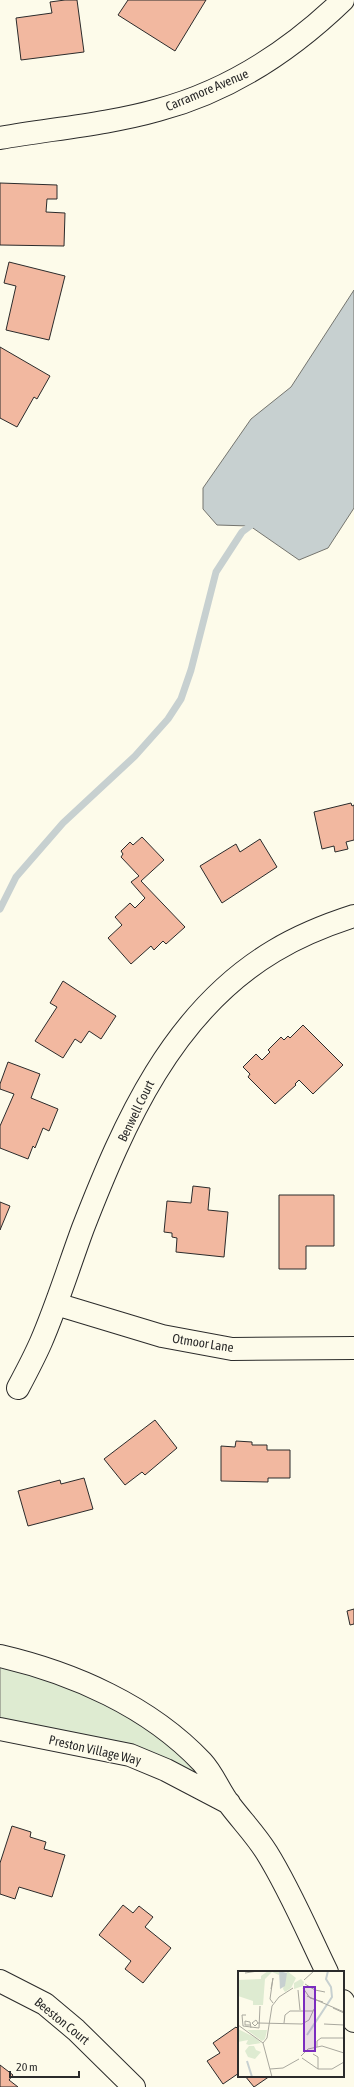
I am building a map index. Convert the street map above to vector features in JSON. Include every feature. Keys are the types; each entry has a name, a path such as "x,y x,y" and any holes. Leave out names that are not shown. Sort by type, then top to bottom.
{"street":[{"name":"Carramore Avenue","path":"0,138 158,110 224,86 258,68 312,30 343,0"},
{"name":"Benwell Court","path":"18,1388 41,1343 84,1228 135,1106 159,1065 191,1023 228,985 273,952 318,928 354,916"},
{"name":"Otmoor Lane","path":"56,1304 162,1336 218,1347 232,1349 354,1348"},
{"name":"Preston Village Way","path":"0,1656 48,1669 85,1683 112,1696 151,1720 183,1744 202,1762 215,1778 229,1804 248,1826 267,1853 327,1971"},
{"name":"Preston Village Way","path":"0,1729 130,1755 166,1770 229,1804"},
{"name":"Beeston Court","path":"0,1981 45,2004 76,2030 134,2087"},
{"path":"344,2003 354,2021"}],"green space":[{"path":"0,1663 100,1698 158,1731 216,1789 0,1722"}],"shaded area":[{"path":"354,290 354,508 328,548 299,560 250,526 217,525 203,509 203,488 251,419 291,387"}],"building":[{"path":"77,0 84,52 21,60 16,18 52,13 50,2"},
{"path":"128,0 206,0 175,51 118,15"},
{"path":"0,183 57,185 57,199 47,199 46,212 65,213 64,246 0,245"},
{"path":"9,262 65,276 49,340 6,330 16,286 4,283"},
{"path":"0,347 50,376 37,399 34,397 17,427 0,418"},
{"path":"351,803 352,806 354,805 354,840 346,842 348,849 335,852 334,846 322,849 314,812"},
{"path":"142,837 164,860 141,881 185,927 166,944 163,941 154,950 151,946 131,964 108,938 122,925 115,917 130,903 135,908 145,898 131,882 139,876 121,857 123,854 121,851 130,842 133,845"},
{"path":"260,839 277,867 222,903 200,866 236,844 240,852"},
{"path":"63,981 116,1016 101,1039 89,1031 81,1043 75,1039 63,1058 35,1041 57,1007 50,1003"},
{"path":"303,1025 343,1065 313,1094 299,1080 295,1084 296,1085 275,1104 248,1077 250,1074 243,1067 256,1054 262,1060 270,1052 268,1050 281,1037 284,1040 288,1036 290,1038"},
{"path":"8,1062 40,1074 31,1098 58,1109 49,1131 43,1128 35,1148 33,1146 28,1159 0,1148 0,1126 14,1094 0,1089 0,1084"},
{"path":"193,1186 210,1188 208,1210 228,1212 224,1257 176,1252 177,1238 172,1237 172,1233 164,1232 167,1201 191,1203"},
{"path":"279,1195 334,1195 334,1246 306,1246 306,1269 279,1269"},
{"path":"0,1202 10,1206 0,1230"},
{"path":"155,1420 177,1448 145,1475 142,1472 125,1485 104,1459"},
{"path":"236,1441 252,1442 252,1445 267,1445 267,1450 290,1450 290,1478 268,1478 268,1482 221,1481 221,1446 235,1447"},
{"path":"84,1478 93,1509 28,1526 18,1491 60,1480 61,1484"},
{"path":"354,1609 354,1624 350,1625 347,1611"},
{"path":"12,1826 31,1832 30,1837 46,1842 44,1849 65,1855 52,1897 19,1887 15,1899 0,1894 0,1863"},
{"path":"123,1905 133,1913 139,1906 153,1917 145,1927 171,1948 143,1983 125,1969 131,1961 99,1935"},
{"path":"236,2027 238,2029 238,2074 223,2084 207,2061 220,2053 213,2043"},
{"path":"0,2065 13,2075 9,2080 18,2087 0,2087"},
{"path":"246,2077 269,2077 254,2087"}],"waterway":[{"path":"0,909 16,877 63,823 135,756 168,719 181,699 191,670 216,572 242,532 250,526"}]}
